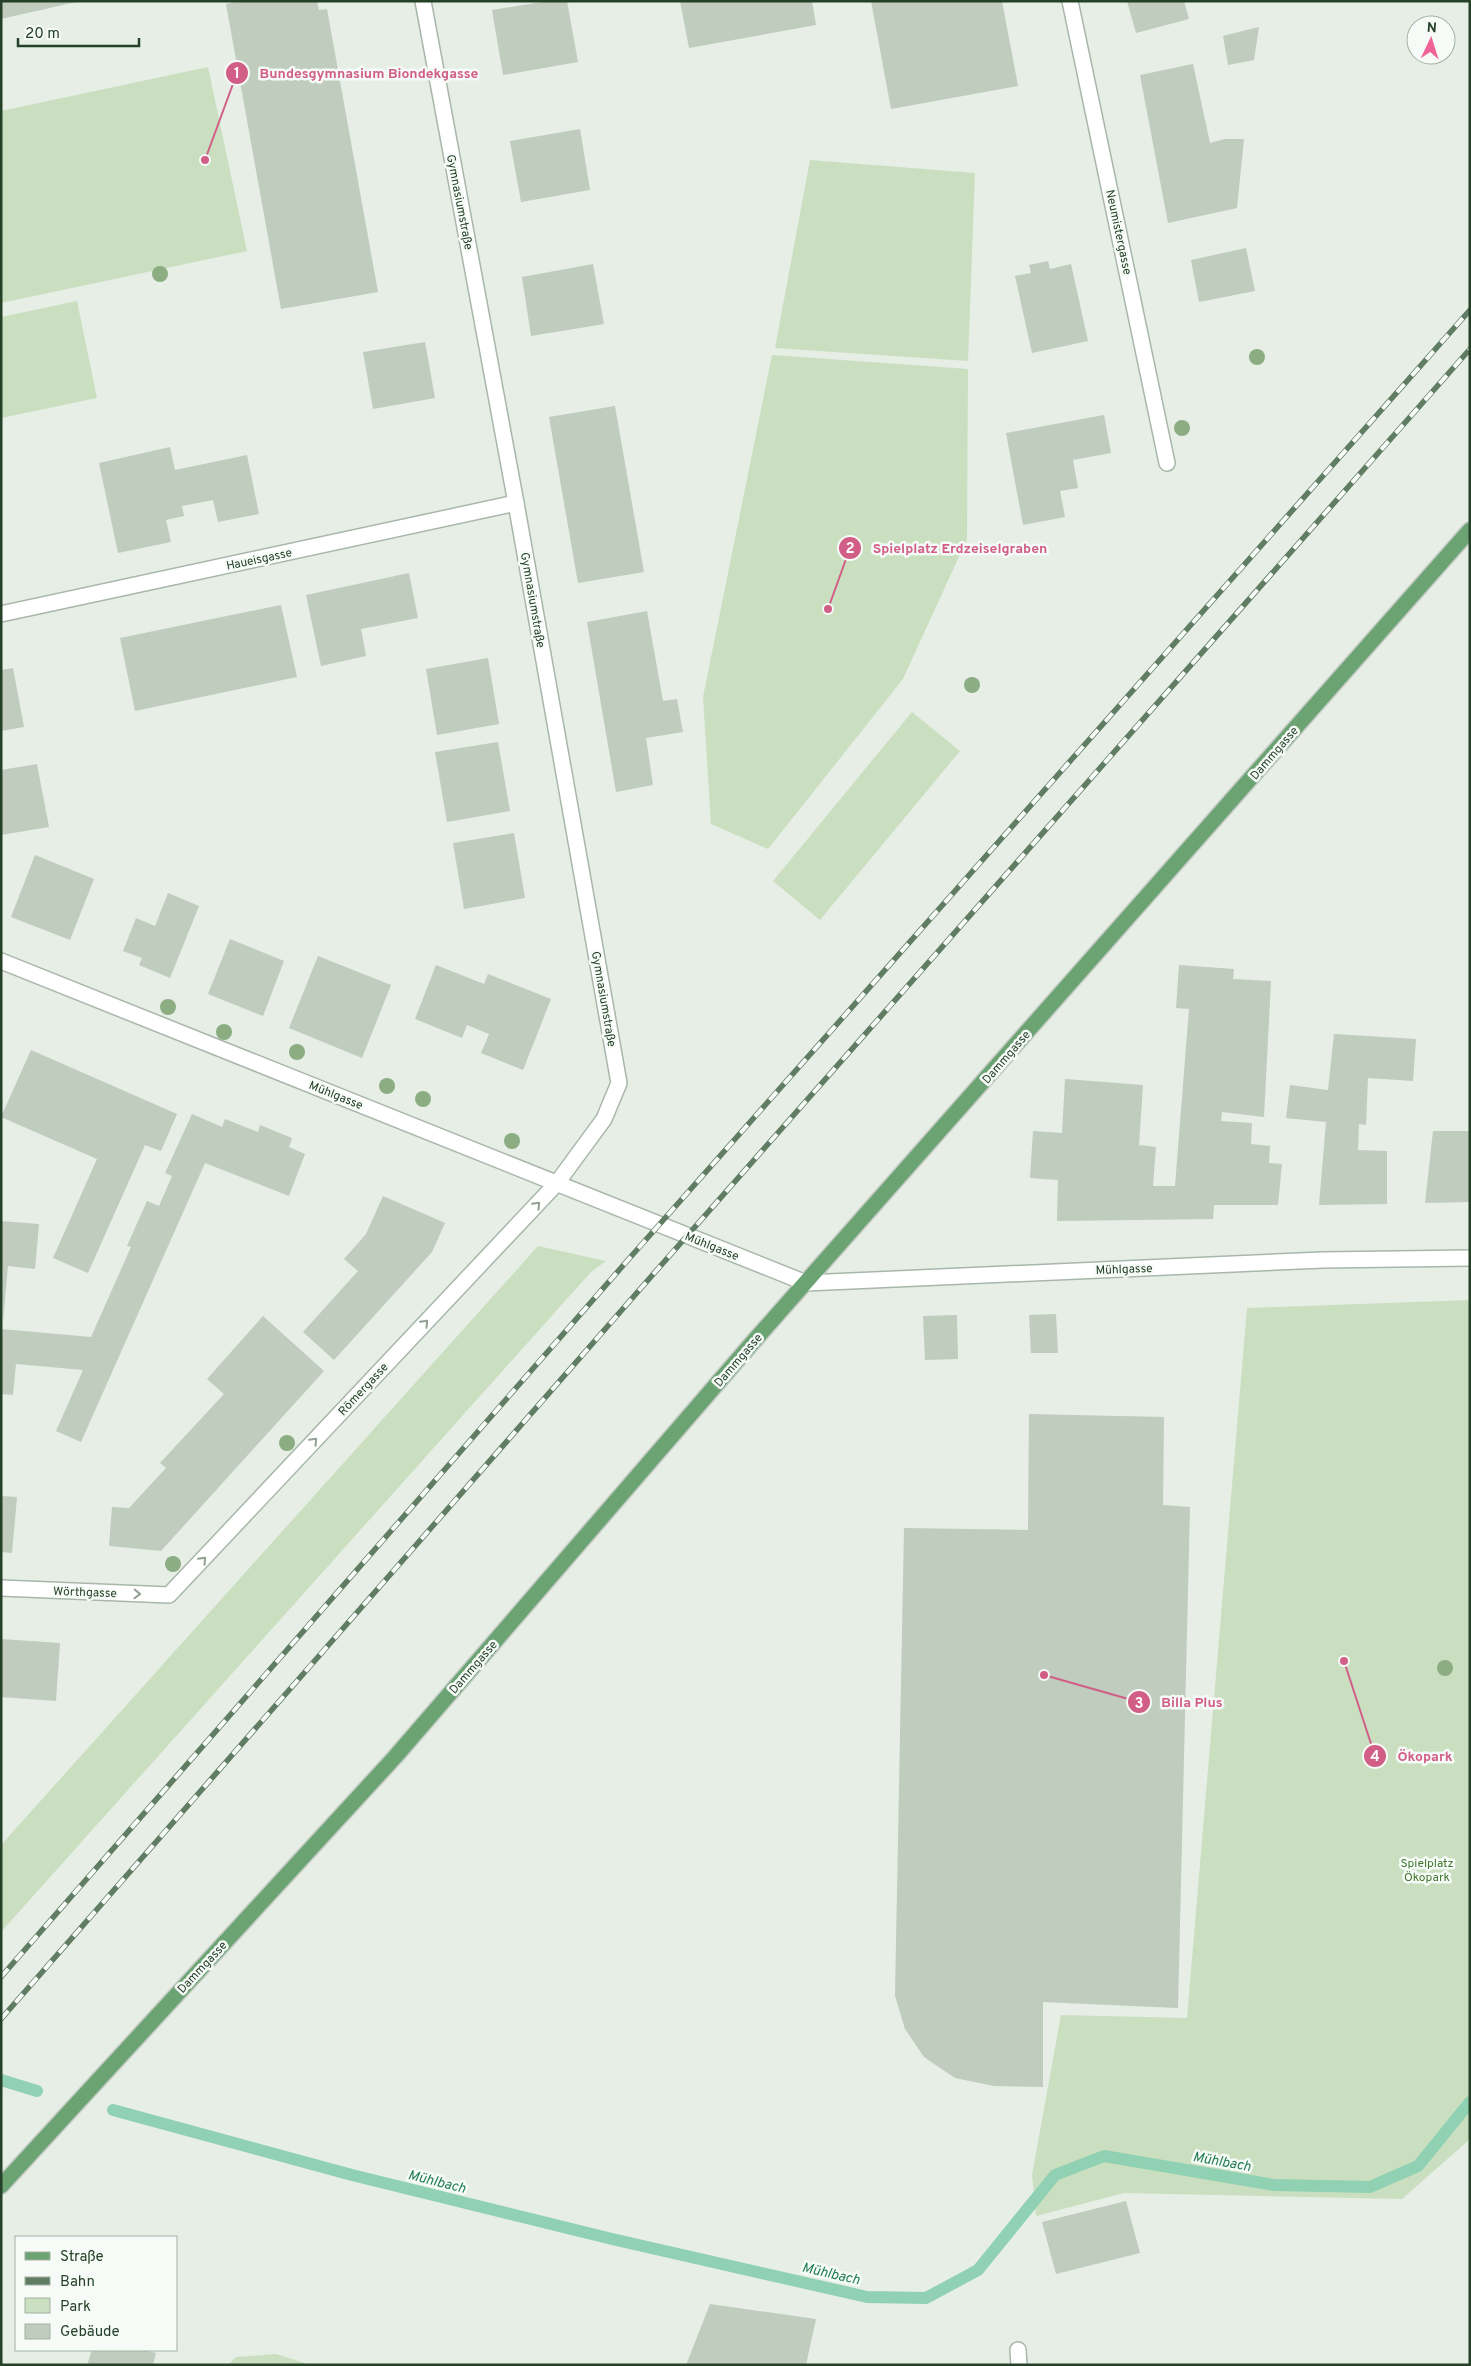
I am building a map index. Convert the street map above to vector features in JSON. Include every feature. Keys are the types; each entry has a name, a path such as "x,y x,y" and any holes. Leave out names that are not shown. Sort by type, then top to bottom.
{"main road":[{"name":"Dammgasse","path":"1,2186 395,1757 806,1283 1470,530"}],"street":[{"name":"Gymnasiumstraße","path":"422,1 516,503 619,1083 604,1119 557,1183"},
{"name":"Neumistergasse","path":"1070,1 1167,463"},
{"name":"Haueisgasse","path":"1,614 516,503"},
{"name":"Mühlgasse","path":"1,961 806,1283 1323,1260 1470,1258"},
{"name":"Römergasse","path":"169,1595 557,1183"},
{"name":"Wörthgasse","path":"1,1588 169,1595"}],"green space":[{"path":"208,67 247,251 1,303 1,111"},
{"path":"810,160 975,173 968,361 775,348"},
{"path":"77,301 97,398 1,418 1,317"},
{"path":"772,355 968,369 967,539 903,679 768,849 711,824 703,697"},
{"path":"912,712 960,751 820,920 773,881"},
{"path":"538,1246 606,1261 591,1272 1,1932 1,1845"},
{"name":"Spielplatz Ökopark","path":"1470,1300 1470,2139 1402,2199 1124,2193 1036,2216 1032,2175 1061,2015 1187,2018 1247,1308"},
{"path":"276,2354 311,2365 228,2365 236,2357"}],"building":[{"path":"1,1 76,1 76,2 1,19"},
{"path":"241,1 317,1 319,10 327,9 378,292 281,309 226,4"},
{"path":"548,1 567,1 578,62 503,75 492,10"},
{"path":"680,1 812,1 816,25 689,48"},
{"path":"871,1 1002,1 1018,86 891,109"},
{"path":"1127,1 1184,1 1189,19 1136,33"},
{"path":"1259,27 1254,60 1228,65 1223,36"},
{"path":"1193,64 1210,143 1225,139 1244,139 1237,208 1168,223 1140,75"},
{"path":"580,129 590,190 521,202 510,141"},
{"path":"1246,248 1255,291 1199,302 1191,260"},
{"path":"1048,261 1050,269 1071,264 1088,341 1032,353 1015,276 1031,273 1029,265"},
{"path":"593,264 604,324 531,336 522,277"},
{"path":"425,342 435,398 373,409 363,352"},
{"path":"615,406 644,572 578,583 549,417"},
{"path":"1104,415 1111,453 1073,460 1078,488 1060,491 1065,517 1023,525 1006,433"},
{"path":"170,447 175,470 247,455 259,514 218,522 213,500 182,506 184,516 166,520 171,542 118,553 99,463"},
{"path":"409,573 418,618 361,629 366,656 321,666 306,595"},
{"path":"281,605 297,677 135,711 120,638"},
{"path":"647,611 663,701 677,699 683,732 646,738 653,785 616,792 587,622"},
{"path":"488,658 499,724 437,735 426,669"},
{"path":"13,668 24,727 1,731 1,670"},
{"path":"498,742 510,811 447,822 435,752"},
{"path":"37,764 49,827 1,835 1,770"},
{"path":"514,833 525,898 464,909 453,843"},
{"path":"35,855 94,879 70,940 11,917"},
{"path":"168,893 199,906 170,978 139,965 142,958 123,951 136,918 155,926"},
{"path":"230,939 284,961 263,1016 208,994"},
{"path":"318,956 391,985 362,1058 289,1028"},
{"path":"436,965 484,984 488,974 551,999 523,1070 481,1053 489,1034 467,1025 462,1038 415,1019"},
{"path":"1179,965 1234,969 1233,979 1271,981 1264,1117 1222,1112 1221,1121 1252,1123 1251,1144 1270,1146 1269,1163 1282,1164 1278,1205 1214,1205 1213,1219 1057,1221 1058,1180 1030,1178 1033,1131 1062,1133 1065,1079 1143,1085 1139,1145 1156,1147 1153,1186 1175,1186 1189,1009 1176,1008"},
{"path":"1334,1034 1416,1039 1413,1081 1368,1078 1366,1125 1359,1124 1358,1150 1387,1151 1387,1204 1319,1205 1326,1122 1286,1118 1290,1085 1328,1090"},
{"path":"31,1050 177,1114 161,1151 145,1145 88,1273 53,1258 97,1159 1,1117"},
{"path":"192,1114 222,1127 225,1119 258,1132 260,1125 292,1138 289,1147 305,1154 289,1196 205,1163 81,1442 56,1431 83,1370 16,1364 13,1395 1,1394 1,1329 91,1337 131,1247 127,1246 147,1201 159,1206 172,1176 165,1173"},
{"path":"1433,1131 1470,1131 1470,1202 1425,1203"},
{"path":"383,1196 445,1223 432,1252 334,1360 303,1332 358,1271 344,1259 366,1234"},
{"path":"1,1221 39,1224 35,1269 8,1266 3,1321"},
{"path":"1056,1314 1058,1353 1031,1353 1029,1315"},
{"path":"957,1315 958,1359 925,1360 923,1316"},
{"path":"263,1316 324,1371 161,1551 109,1546 112,1507 129,1508 166,1468 160,1463 224,1394 207,1379"},
{"path":"1029,1414 1164,1417 1163,1505 1190,1507 1178,2008 1043,2002 1043,2087 994,2086 955,2078 924,2057 905,2029 895,1996 904,1528 1028,1530"},
{"path":"1,1496 17,1497 12,1553 1,1552"},
{"path":"1,1639 60,1643 56,1701 1,1697"},
{"path":"1126,2201 1140,2253 1056,2274 1042,2222"},
{"path":"710,2304 816,2319 806,2365 686,2365"},
{"path":"92,2351 147,2351 156,2353 153,2365 87,2365"}],"waterway":[{"name":"Mühlbach","path":"1,2080 37,2091"},
{"name":"Mühlbach","path":"113,2110 352,2175 612,2239 867,2297 926,2298 978,2270 1055,2175 1104,2156 1274,2185 1370,2187 1418,2166 1470,2102"}],"railway":[{"path":"1,1977 627,1261 1470,310"},
{"path":"1,2019 656,1271 1470,349"}],"place":[{"name":"Bundesgymnasium Biondekgasse","path":"205,160"},
{"name":"Spielplatz Erdzeiselgraben","path":"828,609"},
{"name":"Ökopark","path":"1344,1661"},
{"name":"Billa Plus","path":"1044,1675"}]}
